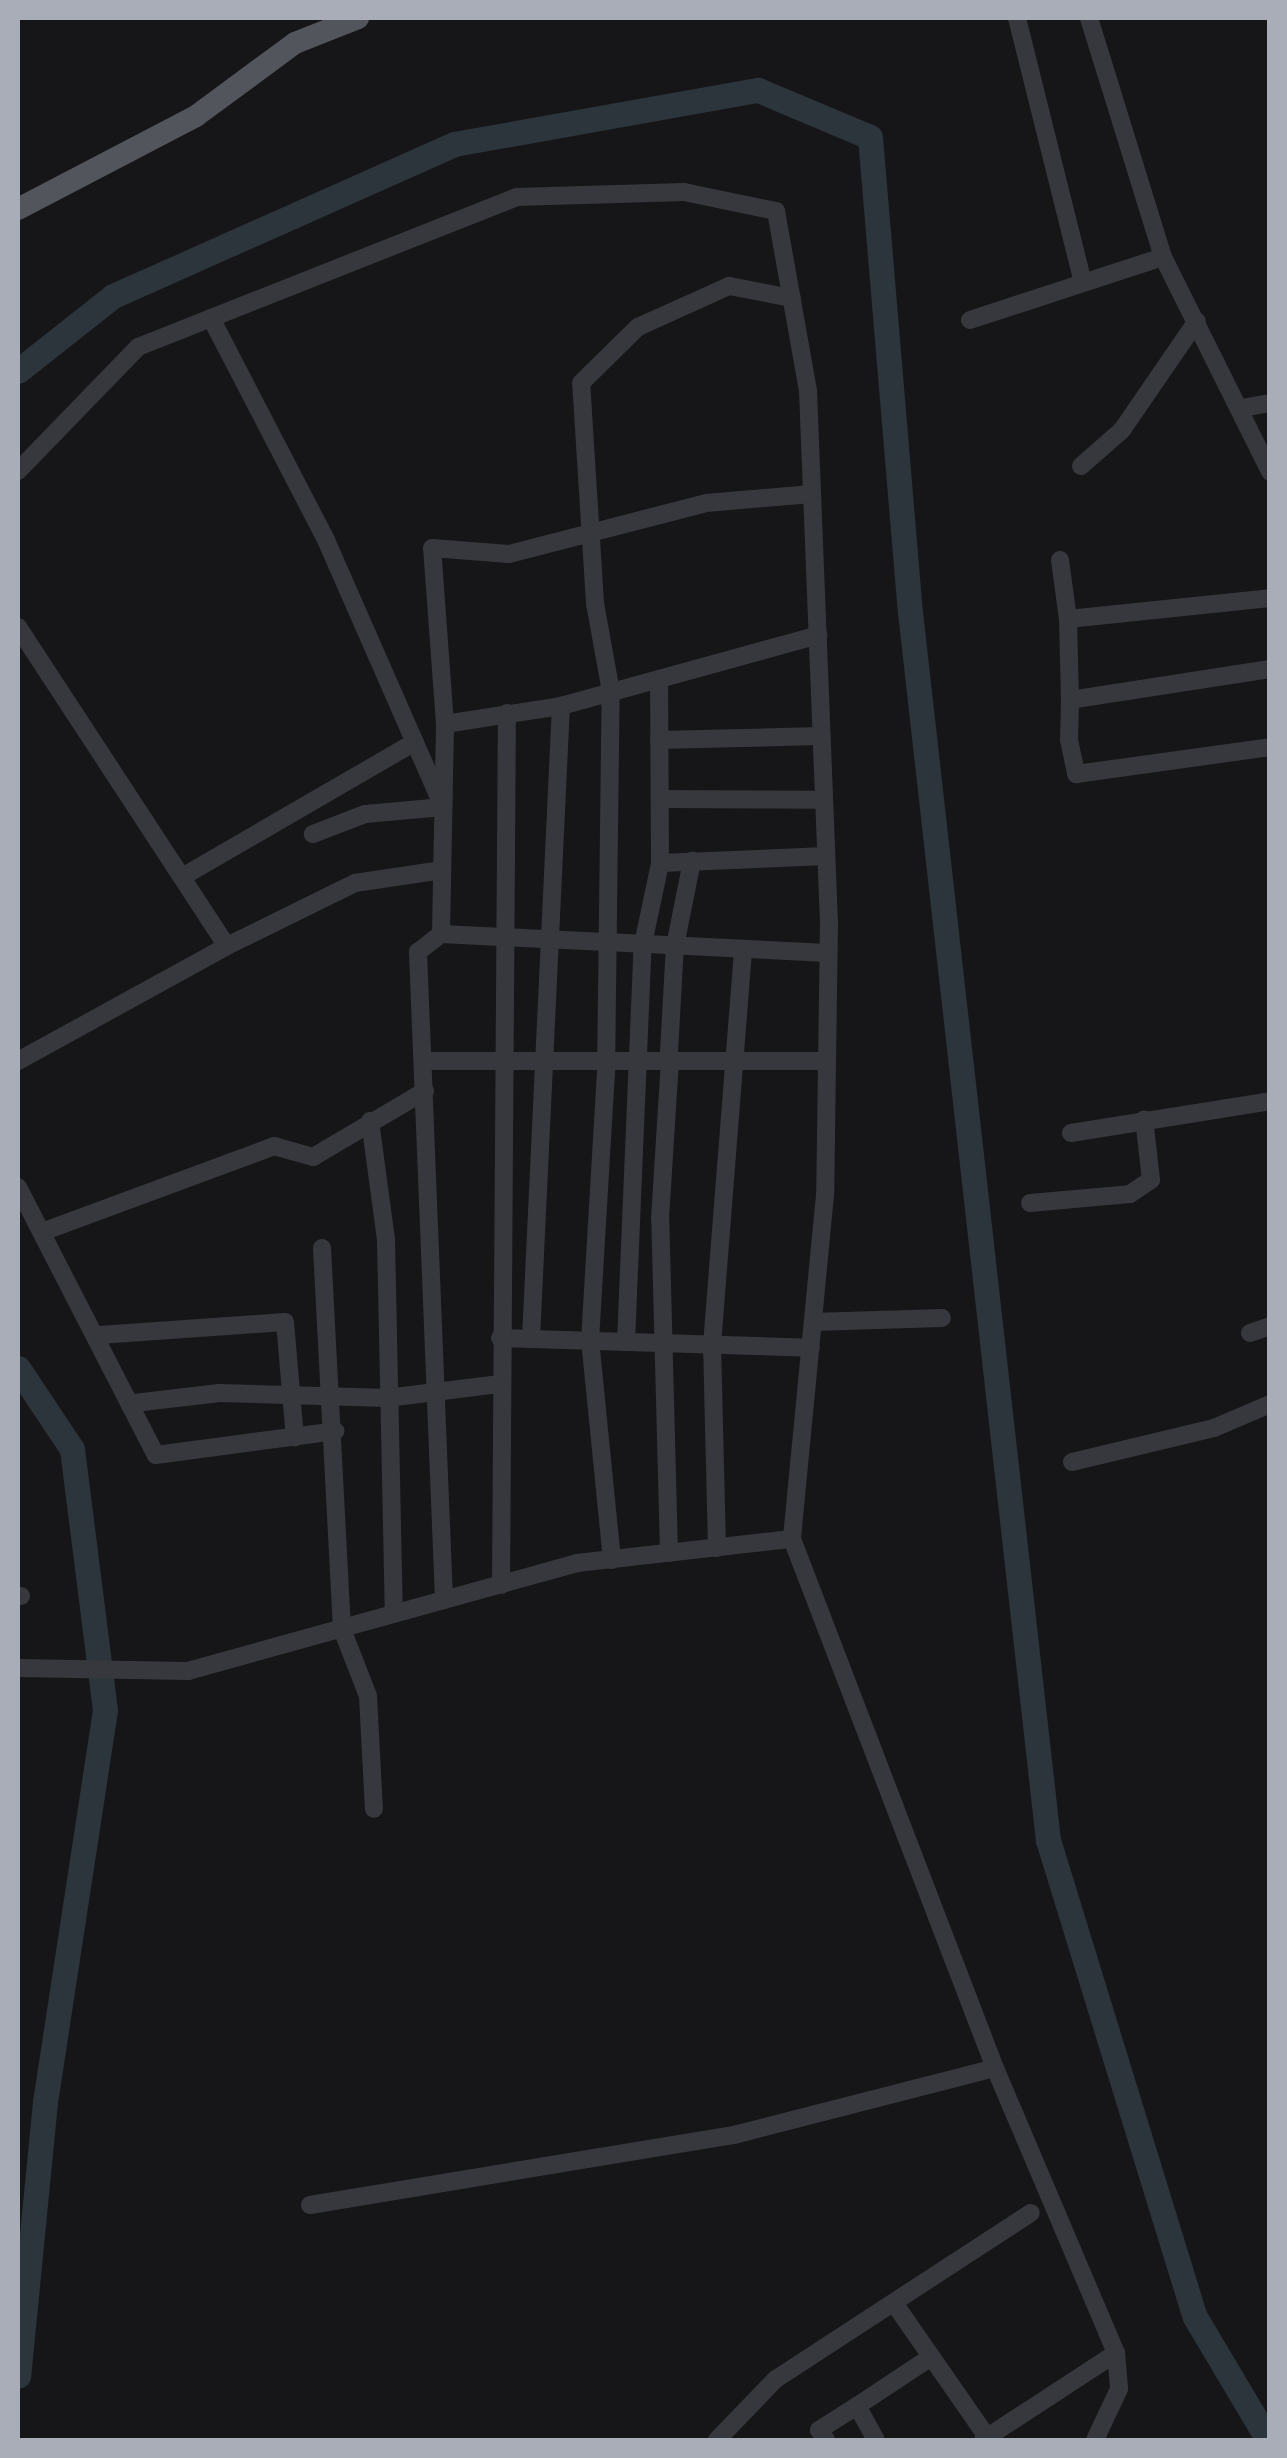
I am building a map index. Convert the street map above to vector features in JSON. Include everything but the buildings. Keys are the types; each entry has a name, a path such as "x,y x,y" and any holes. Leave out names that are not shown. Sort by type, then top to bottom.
{"main road":[{"path":"18,209 196,116 295,42 358,18"}],"street":[{"path":"1017,18 1082,280"},
{"path":"1089,18 1162,257 1242,408 1270,472"},
{"path":"18,470 138,347 517,197 684,192 776,211 792,298 812,494 828,953 827,1061 813,1322 792,1539 995,2068 1116,2353 1119,2389 1095,2440"},
{"path":"970,320 1082,280 1162,257"},
{"path":"612,1560 590,1341 606,1061 612,692 592,538 581,382 638,328 729,286 792,298"},
{"path":"211,318 326,540 444,807"},
{"path":"1081,466 1122,430 1196,322"},
{"path":"1242,408 1270,403"},
{"path":"440,934 446,724 432,548 509,554 592,538 706,503 812,494"},
{"path":"1060,560 1068,620 1076,774 1270,747"},
{"path":"1068,620 1270,598"},
{"path":"18,627 227,946"},
{"path":"446,724 561,706 818,636"},
{"path":"1070,700 1270,669"},
{"path":"626,1342 643,944 660,864 659,679"},
{"path":"531,1339 561,706"},
{"path":"501,1585 500,1338 509,938 507,713"},
{"path":"659,740 822,736"},
{"path":"182,876 415,742"},
{"path":"660,799 824,800"},
{"path":"313,834 366,814 444,807"},
{"path":"660,864 826,856"},
{"path":"669,1553 665,1343 670,1056 675,946 692,861"},
{"path":"18,1061 227,946 355,883 442,870"},
{"path":"444,1600 418,952 440,934 828,953"},
{"path":"717,1548 712,1345 743,949"},
{"path":"425,1061 640,1061 670,1056 732,1061 827,1061"},
{"path":"42,1232 274,1146 314,1157 425,1090"},
{"path":"1072,1133 1270,1101"},
{"path":"1030,1203 1130,1194 1151,1180 1144,1120"},
{"path":"370,1121 386,1239 394,1614"},
{"path":"18,1187 99,1334 156,1455 335,1432"},
{"path":"322,1248 335,1432 342,1629 368,1696 374,1809"},
{"path":"813,1322 942,1318"},
{"path":"99,1334 285,1322 296,1438"},
{"path":"1250,1332 1270,1326"},
{"path":"500,1338 811,1348"},
{"path":"134,1403 331,1396 387,1398 437,1395 500,1384"},
{"path":"1072,1462 1214,1428 1270,1404"},
{"path":"18,1668 188,1671 501,1585 612,1560 792,1539"},
{"path":"310,2205 734,2135 995,2068"},
{"path":"718,2440 776,2379 1031,2213"},
{"path":"894,2303 985,2439 1116,2353"},
{"path":"826,2440 819,2430 931,2357"},
{"path":"857,2406 876,2440"}],"waterway":[{"path":"18,371 113,296 454,144 758,90 870,137 910,612 1048,1840 1195,2317 1268,2440"},
{"path":"18,1368 72,1449 105,1710 45,2102 18,2376"}]}
